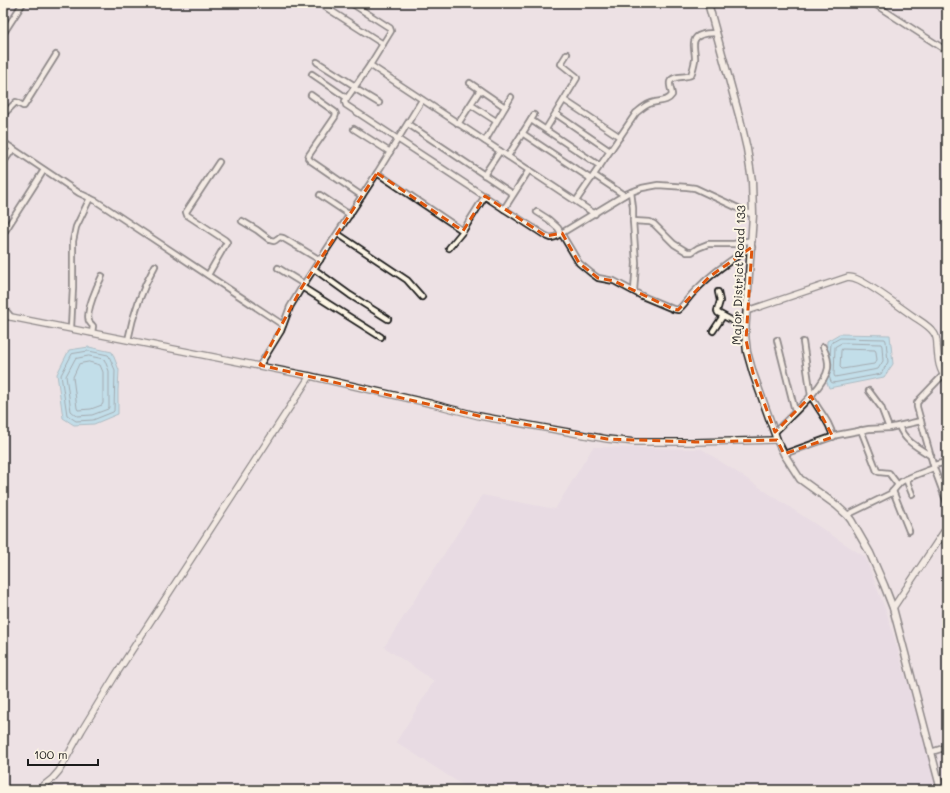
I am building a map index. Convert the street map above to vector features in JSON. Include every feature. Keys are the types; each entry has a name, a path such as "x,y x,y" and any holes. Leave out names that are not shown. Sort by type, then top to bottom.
{"main road":[{"name":"Major District Road 133","path":"708,3 740,119 752,181 752,247 746,328 746,340 750,364 777,440 784,454 800,479 847,515 854,524 870,553 893,608 941,790"}],"street":[{"path":"3,34 23,3"},
{"path":"319,3 383,44"},
{"path":"351,3 391,29 370,65 347,98 345,102 346,105 546,236 551,238 555,237 624,195 642,188 658,185 695,188 753,215"},
{"path":"873,3 947,51"},
{"path":"576,201 641,108 648,104 670,99 672,95 670,84 671,81 676,77 687,77 691,75 695,58 693,44 697,36 701,34 716,33"},
{"path":"3,115 16,102 24,106 56,54"},
{"path":"546,129 577,78 561,64 566,54"},
{"path":"317,62 379,103"},
{"path":"370,65 595,214"},
{"path":"312,74 347,98"},
{"path":"470,83 505,107"},
{"path":"458,124 480,90"},
{"path":"311,95 335,112 336,117 308,158 310,161 362,196"},
{"path":"485,141 511,97"},
{"path":"260,365 284,325 290,307 303,285 338,234 422,100"},
{"path":"564,100 620,137"},
{"path":"471,105 496,122"},
{"path":"556,114 610,151"},
{"path":"508,156 534,115"},
{"path":"531,120 600,166"},
{"path":"408,124 513,194"},
{"path":"354,128 390,152"},
{"path":"522,134 624,195"},
{"path":"3,142 79,193 96,201 284,325"},
{"path":"3,163 13,149"},
{"path":"484,176 500,151"},
{"path":"208,275 227,242 187,215 186,212 219,162"},
{"path":"5,231 44,170"},
{"path":"504,209 528,170"},
{"path":"377,173 463,231"},
{"path":"631,192 636,262 634,291"},
{"path":"320,195 350,215"},
{"path":"450,248 463,231 485,196"},
{"path":"71,328 73,241 76,227 90,198"},
{"path":"537,212 555,225 562,233 579,263 598,278 614,281 678,310 709,277 726,263 752,247"},
{"path":"242,221 274,241 280,236 320,260"},
{"path":"633,221 650,222 654,224 674,244 687,252 692,252 708,244 734,244 752,240"},
{"path":"338,234 407,280 422,297"},
{"path":"128,340 133,316 155,266"},
{"path":"278,268 381,338"},
{"path":"314,269 388,319"},
{"path":"92,332 93,326 88,320 88,316 92,300 102,276"},
{"path":"747,311 840,279 853,277 860,280 925,324 934,333 937,340 940,369 946,375 924,395 917,407 934,466 947,503"},
{"path":"718,292 720,302 717,311 718,313 746,328"},
{"path":"3,307 11,317"},
{"path":"3,316 260,365 433,404 479,416 607,439 635,442 777,440"},
{"path":"713,331 723,316"},
{"path":"777,340 795,411"},
{"path":"802,342 811,396 832,430 833,437"},
{"path":"775,432 811,396 825,377 828,365 823,347"},
{"path":"38,790 52,779 59,771 115,676 310,376"},
{"path":"869,391 881,407 889,428"},
{"path":"784,454 833,437 861,430 889,428 921,421"},
{"path":"899,426 905,438 931,456"},
{"path":"861,430 877,471 889,473 898,485"},
{"path":"847,515 893,492 898,485 906,479 934,466 947,462"},
{"path":"906,479 912,494"},
{"path":"893,492 909,531"},
{"path":"893,608 947,527"},
{"path":"938,540 947,538"},
{"path":"931,752 944,748 947,745"}],"highlighted area":[{"path":"377,173 463,231 485,196 546,236 562,233 579,263 598,278 614,281 678,310 709,277 752,247 746,340 753,373 775,432 811,396 833,437 784,454 777,440 695,442 607,439 479,416 260,365 302,287"}],"shaded area":[{"path":"593,447 702,449 865,557 887,614 940,790 470,790 396,742 434,681 384,647 482,495 555,509"}],"water":[{"path":"839,334 890,335 893,364 884,377 829,388 825,377 827,341"},
{"path":"89,347 112,352 119,370 118,414 94,424 74,425 63,418 57,374 69,350"}]}
